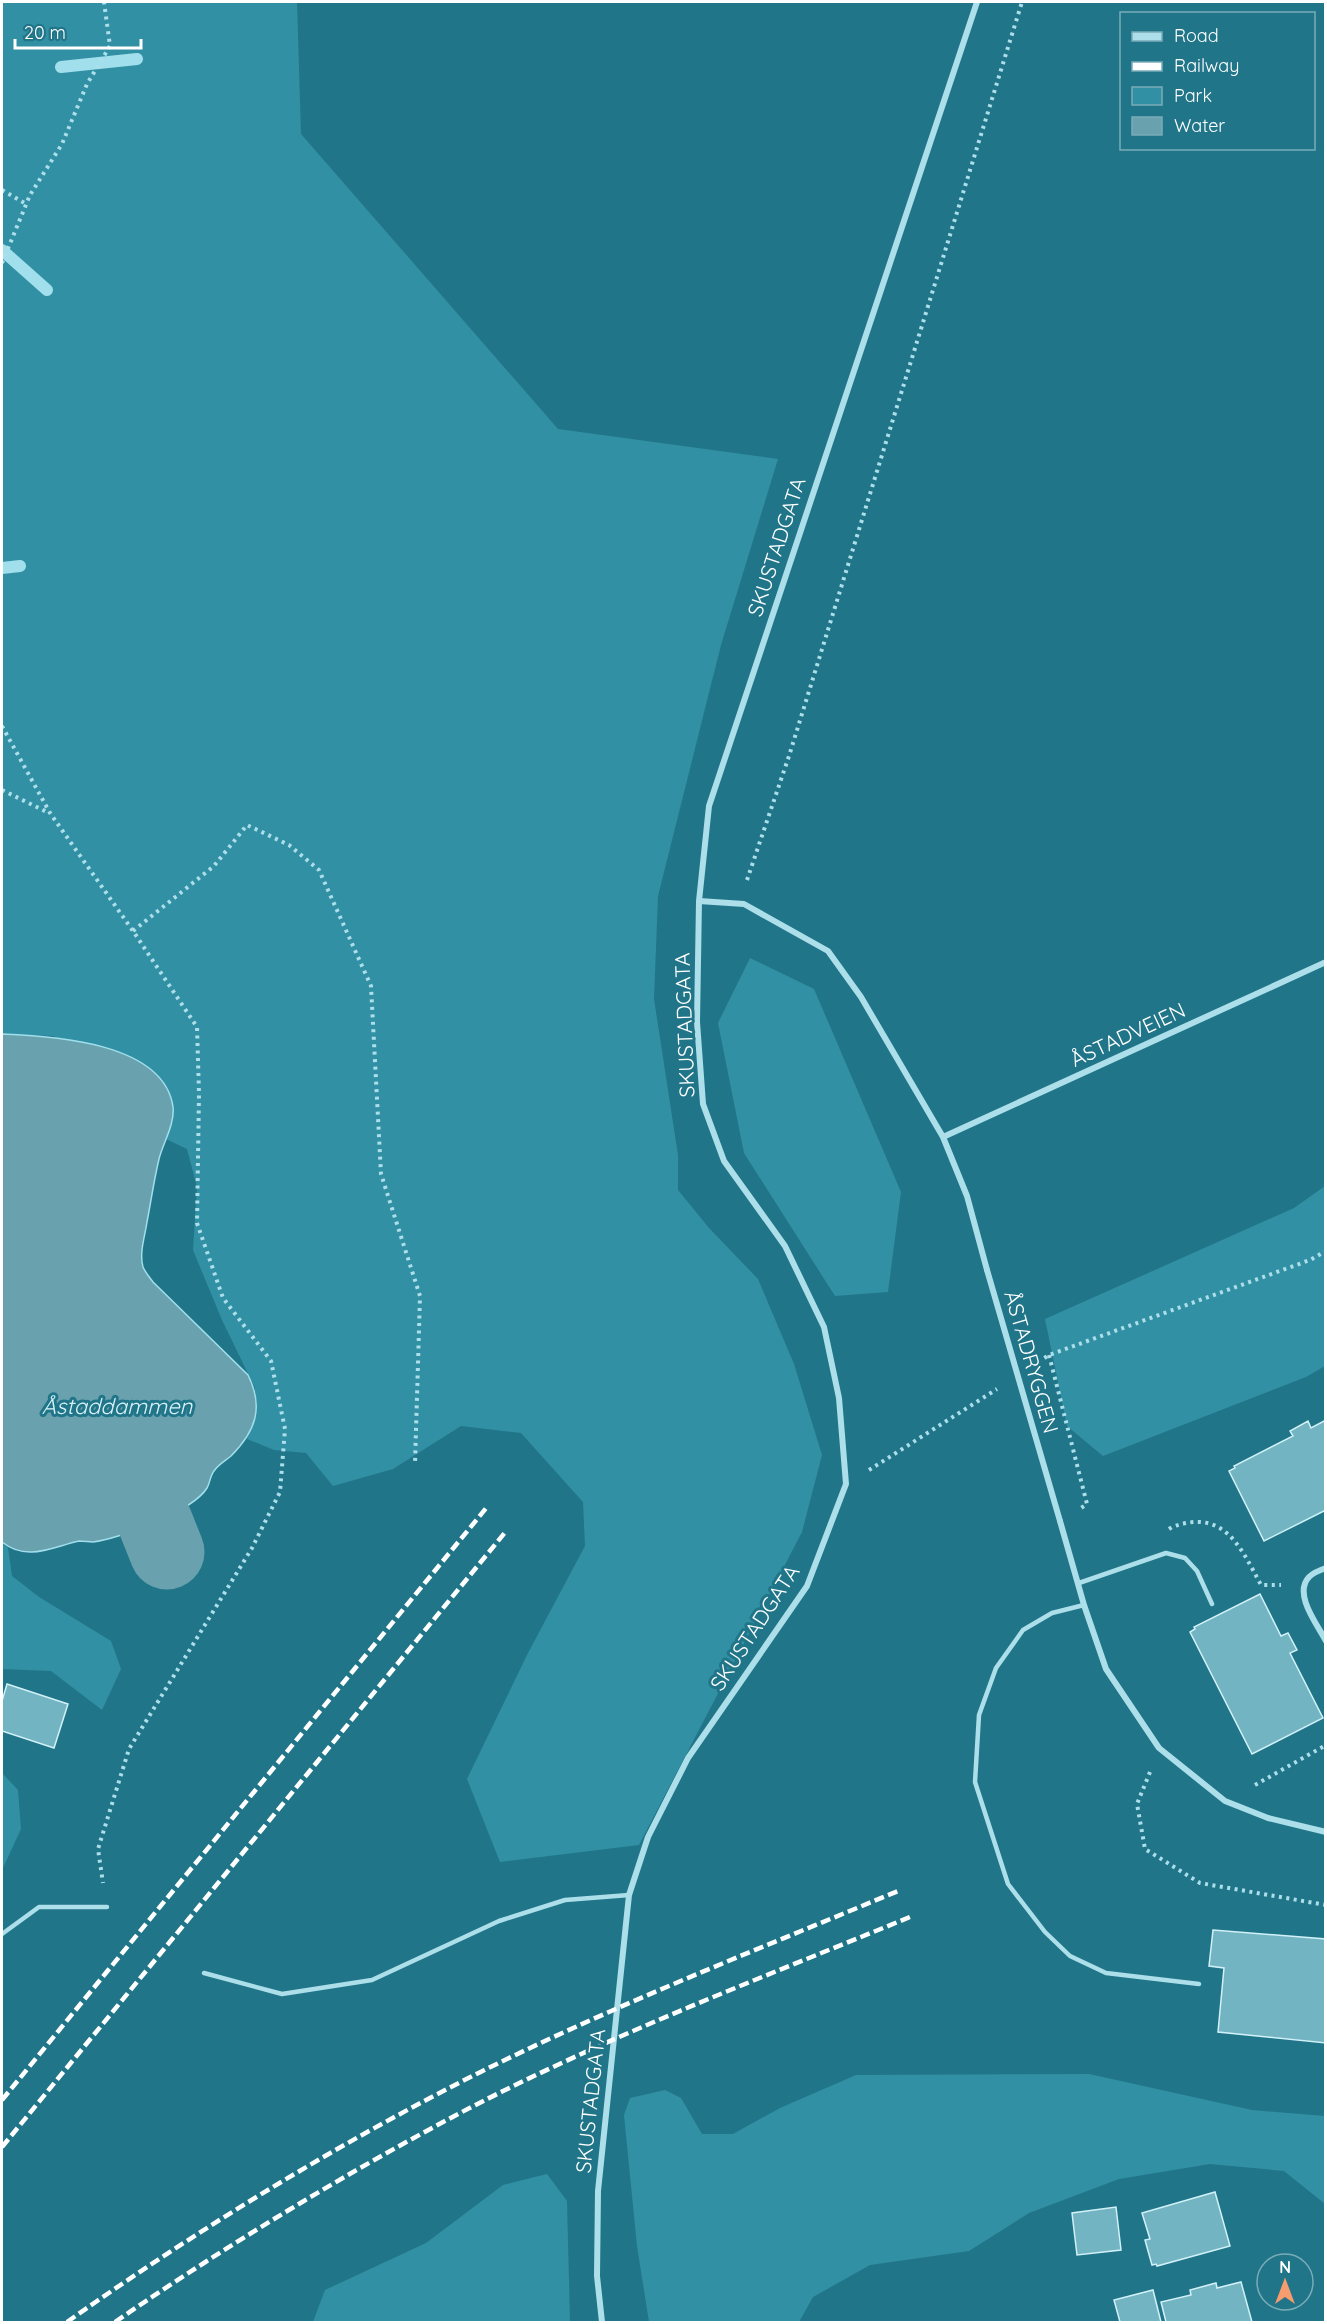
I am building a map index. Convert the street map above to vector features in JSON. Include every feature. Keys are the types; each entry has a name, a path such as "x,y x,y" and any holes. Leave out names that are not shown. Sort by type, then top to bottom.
{"street":[{"name":"SKUSTADGATA","path":"602,2322 597,2276 598,2191 629,1895 648,1837 688,1758 807,1586 846,1485 838,1398 825,1327 785,1246 724,1161 703,1104 697,1022 699,900 709,806 977,2"},
{"name":"ÅSTADRYGGEN","path":"699,900 744,904 828,951 861,997 944,1137 967,1196 1084,1605 1107,1669 1159,1749 1225,1801 1268,1818 1326,1832"},
{"name":"ÅSTADVEIEN","path":"944,1137 1326,962"},
{"path":"1326,1568 1310,1576 1304,1585 1303,1596 1326,1641"}],"lane":[{"path":"1079,1582 1166,1553 1185,1558 1197,1571 1212,1604"},
{"path":"1084,1605 1052,1613 1023,1630 996,1668 979,1715 975,1782 1008,1884 1045,1932 1070,1956 1107,1973 1199,1984"},
{"path":"204,1973 282,1994 372,1980 521,1914 565,1900 629,1895"},
{"path":"2,1934 39,1907 107,1907"}],"path":[{"path":"2,263 26,204 62,144 87,84 110,46 104,2"},
{"path":"744,904 748,872 796,733 1022,2"},
{"path":"2,190 26,204"},
{"path":"2,726 50,813 197,1027 199,1093 197,1223 224,1298 271,1361 285,1429 280,1491 252,1548 129,1749 98,1849 107,1907"},
{"path":"2,790 50,813"},
{"path":"133,931 214,866 247,825 289,844 319,870 371,986 381,1174 420,1296 415,1464"},
{"path":"1030,1367 1049,1355 1310,1260 1326,1251"},
{"path":"1049,1355 1087,1504 1060,1521"},
{"path":"846,1485 1001,1386"},
{"path":"1144,1560 1172,1527 1194,1520 1222,1529 1230,1536 1240,1547 1261,1585 1304,1585"},
{"path":"1225,1801 1326,1745"},
{"path":"1159,1749 1137,1804 1145,1849 1200,1883 1326,1905"}],"green space":[{"path":"2,2 297,2 301,134 558,429 778,459 721,645 658,896 654,999 678,1155 678,1190 709,1228 758,1279 794,1364 822,1455 802,1532 639,1845 500,1862 467,1779 528,1653 585,1546 583,1502 521,1433 461,1426 393,1469 333,1486 306,1453 274,1450 247,1439 254,1419 255,1388 222,1320 193,1250 197,1187 187,1149 166,1139 173,1109 53,1036 2,1034"},
{"path":"750,958 814,989 901,1192 888,1292 835,1296 744,1153 718,1023"},
{"path":"1325,1186 1325,1366 1306,1377 1103,1456 1067,1426 1045,1319 1294,1208"},
{"path":"2,1542 8,1548 12,1576 39,1597 111,1641 121,1669 102,1710 51,1671 2,1669"},
{"path":"2,1773 18,1790 21,1829 2,1870"},
{"path":"1089,2074 1252,2110 1325,2116 1325,2204 1284,2171 1210,2164 1119,2179 1029,2213 969,2251 870,2265 813,2297 799,2322 649,2322 637,2246 624,2115 630,2098 665,2090 681,2098 702,2134 733,2134 780,2108 856,2075"},
{"path":"547,2174 567,2201 570,2322 313,2322 325,2290 426,2243 503,2185"}],"water":[{"name":"Åstaddammen","path":"2,1034 49,1037 103,1047 128,1056 150,1068 165,1085 173,1113 156,1175 143,1244 143,1267 153,1282 248,1375 256,1398 252,1428 240,1447 216,1469 207,1488 187,1506 120,1536 93,1542 79,1541 30,1552 11,1548 2,1542"}],"building":[{"path":"1326,1420 1326,1510 1264,1541 1229,1471 1235,1468 1234,1466 1293,1436 1290,1431 1308,1421 1311,1428"},
{"path":"1260,1594 1281,1636 1288,1633 1297,1650 1290,1653 1323,1718 1252,1754 1190,1632 1195,1629 1194,1627"},
{"path":"7,1684 68,1704 54,1748 2,1731 2,1701"},
{"path":"1213,1930 1326,1939 1326,2043 1218,2032 1224,1968 1209,1966"},
{"path":"1215,2192 1230,2246 1157,2266 1152,2265 1145,2240 1150,2239 1142,2213"},
{"path":"1116,2207 1121,2250 1077,2255 1072,2213"},
{"path":"1241,2282 1252,2322 1166,2322 1161,2302 1191,2295 1190,2290 1216,2283 1217,2288"},
{"path":"1153,2290 1161,2322 1120,2322 1114,2300"}],"waterway":[{"path":"61,67 137,59"},
{"path":"2,250 47,290"},
{"path":"2,568 20,566"},
{"path":"155,1522 167,1552"}],"railway":[{"path":"2,2100 487,1507"},
{"path":"2,2147 507,1530"},
{"path":"67,2322 206,2228 350,2142 449,2088 615,2009 898,1891"},
{"path":"115,2322 284,2213 460,2113 626,2034 910,1917"}]}
